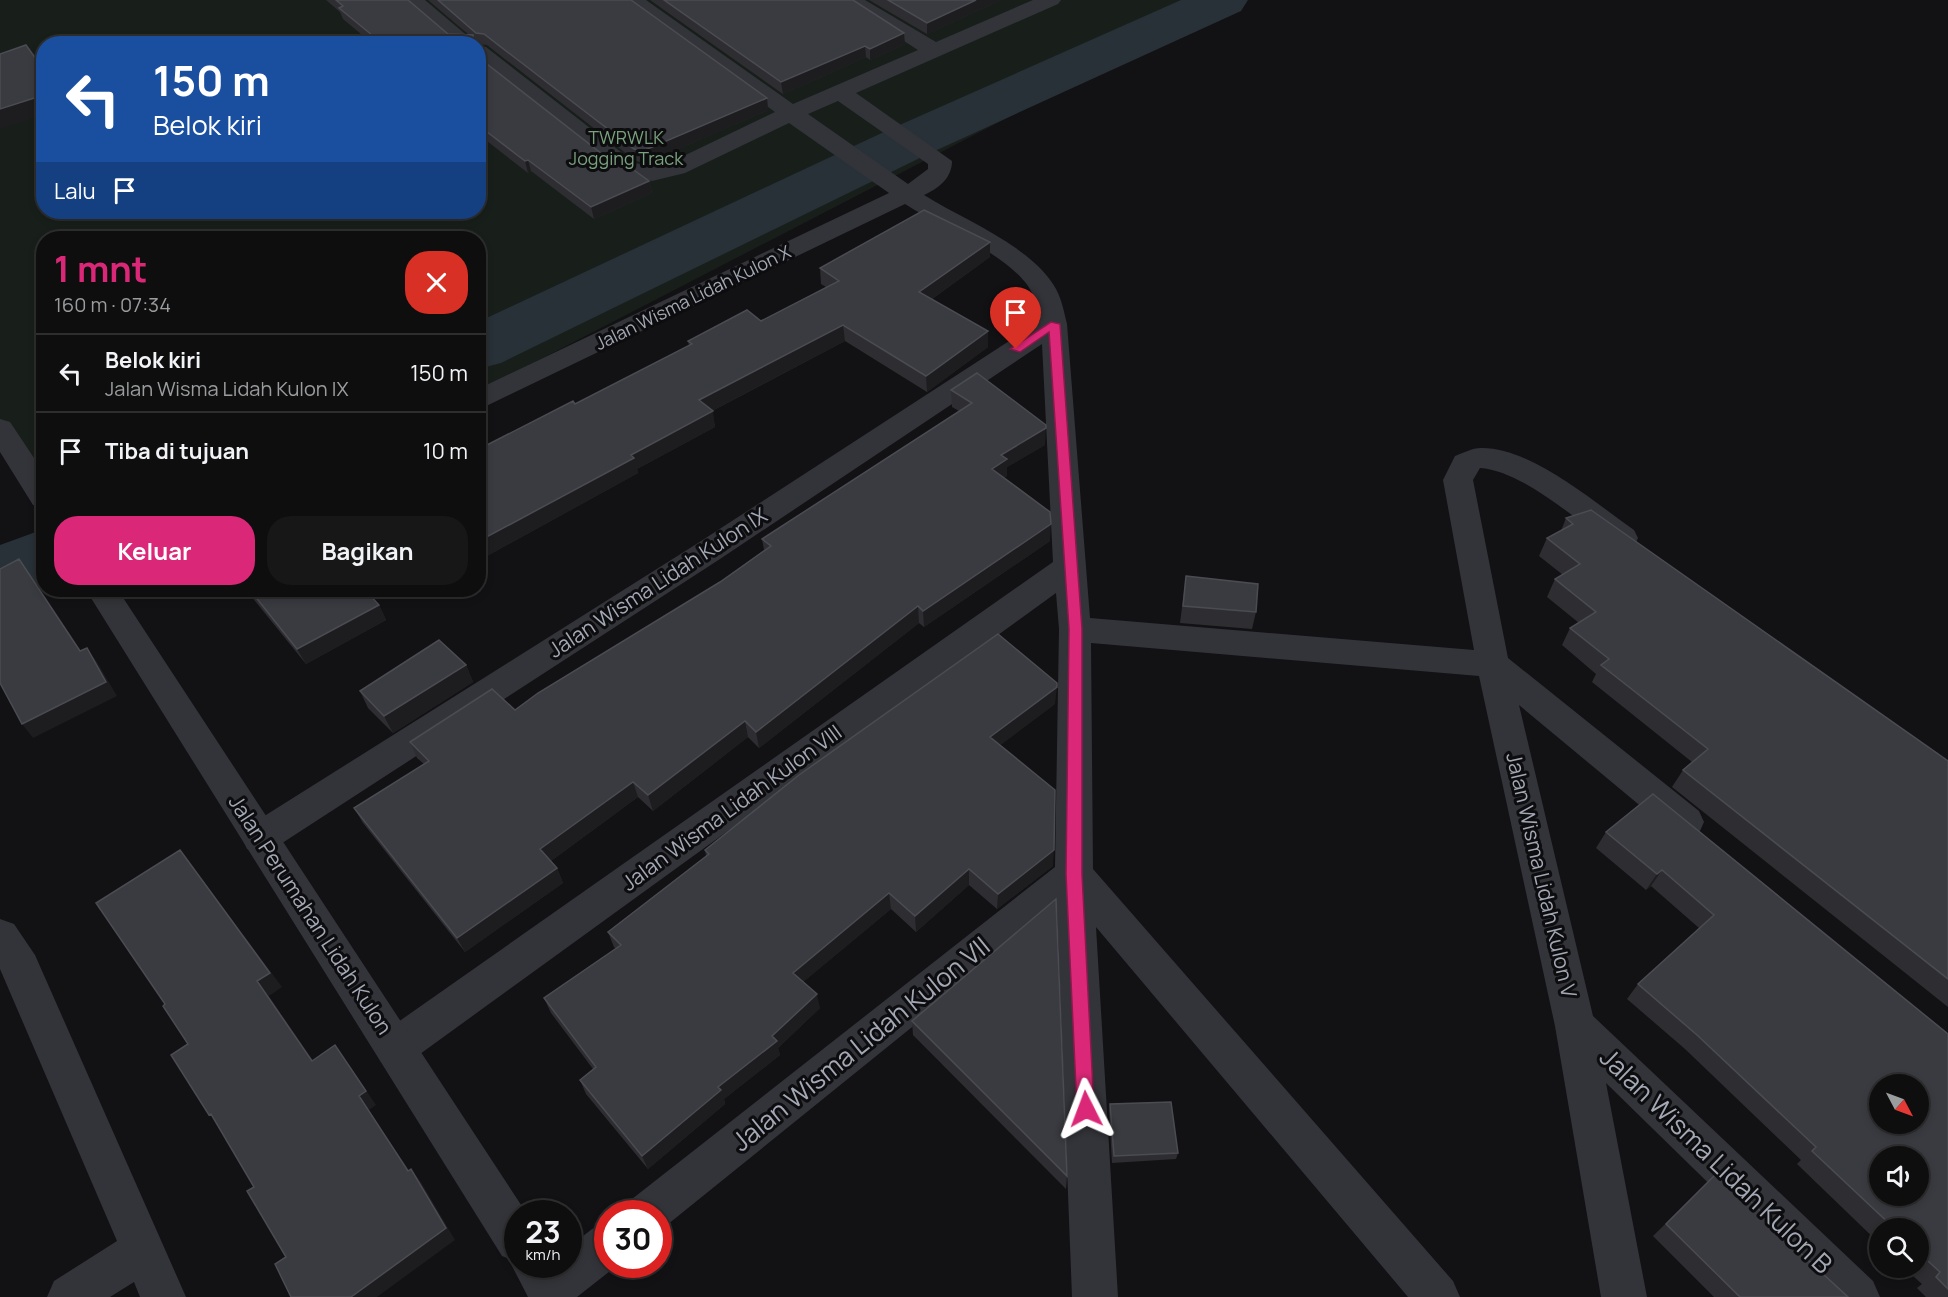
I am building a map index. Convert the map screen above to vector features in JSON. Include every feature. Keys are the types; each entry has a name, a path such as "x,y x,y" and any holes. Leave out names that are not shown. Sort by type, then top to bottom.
{"street":[{"path":"412,0 457,36"},
{"path":"632,0 772,97 789,114 825,139 866,166 917,189 1029,272 1045,290 1054,324 1075,629 1074,874 1095,1297"},
{"path":"850,0 934,50"},
{"path":"486,58 627,169 652,174 677,168 789,114 1051,0"},
{"path":"840,92 919,144 940,161 940,171 917,189"},
{"name":"Jalan Wisma Lidah Kulon X","path":"486,397 917,189"},
{"name":"Jalan Wisma Lidah Kulon IX","path":"260,838 708,551 1054,324"},
{"path":"0,429 36,487"},
{"name":"Jalan Wisma Lidah Kulon V","path":"1624,1297 1575,1026 1493,663 1458,480 1465,463 1484,458 1524,472 1556,491 1645,553"},
{"name":"Jalan Wisma Lidah Kulon VIII","path":"395,1048 1069,567"},
{"name":"Jalan Perumahan Lidah Kulon","path":"106,597 504,1218"},
{"path":"1075,629 1493,663 1716,846"},
{"path":"1074,874 1437,1297"},
{"name":"Jalan Wisma Lidah Kulon VII","path":"665,1200 1074,874"},
{"path":"7,962 144,1249 164,1297"},
{"name":"Jalan Wisma Lidah Kulon B","path":"1575,1026 1857,1297"},
{"path":"70,1297 144,1249"},
{"path":"546,1284 594,1254"}],"green space":[{"name":"TWRWLK Jogging Track","path":"0,0 1235,0 486,387 486,231 36,231 36,484 0,425"}],"building":[{"path":"336,0 408,0 448,34 473,36 373,36 339,8 343,6"},
{"path":"438,0 631,0 767,98 643,151 634,149 484,34 476,33"},
{"path":"664,0 853,0 904,33 870,49 865,46 781,82"},
{"path":"888,0 976,0 927,23"},
{"path":"26,45 36,59 36,98 0,109 0,54"},
{"path":"486,63 615,164 631,168 649,181 591,207 528,160 525,161 486,131"},
{"path":"924,210 990,242 919,292 988,331 926,376 843,325 699,400 713,411 631,455 634,458 486,537 486,445 573,401 575,404 692,344 688,341 747,310 761,321 839,281 820,268"},
{"path":"977,373 1046,425 1046,428 1001,455 1007,459 992,469 1050,512 1051,524 923,611 918,606 756,732 745,721 648,795 633,782 540,849 557,868 457,938 354,808 429,761 410,742 492,689 515,710 538,693 720,582 771,546 762,539 972,403 951,390"},
{"path":"1591,510 1948,761 1948,979 1683,770 1708,749 1601,665 1609,659 1570,628 1596,612 1555,579 1580,564 1547,538 1573,524 1566,518"},
{"path":"19,559 36,585 36,597 44,597 80,651 87,648 106,682 22,724 0,683 0,569"},
{"path":"1186,576 1258,584 1256,612 1183,606"},
{"path":"256,597 372,597 379,605 297,649"},
{"path":"998,634 1057,683 1057,687 990,737 1055,790 1054,850 998,894 969,869 915,916 889,893 793,973 817,994 772,1036 777,1041 718,1087 721,1090 642,1156 580,1080 596,1067 544,998 621,945 608,932 709,854 705,850 799,775"},
{"path":"439,640 466,665 384,716 360,691"},
{"path":"1653,794 1948,1034 1948,1289 1936,1277 1940,1272 1929,1262 1929,1218 1883,1218 1871,1206 1929,1206 1929,1146 1869,1146 1869,1205 1812,1151 1816,1147 1697,1035 1638,984 1714,915 1662,870 1657,874 1606,832"},
{"path":"180,850 270,973 257,981 312,1061 335,1045 366,1091 359,1096 408,1171 411,1169 446,1228 351,1297 291,1297 275,1264 286,1257 247,1191 254,1187 211,1114 209,1115 171,1055 188,1044 163,1006 165,1004 96,903"},
{"path":"1056,899 1067,1176 912,1021"},
{"path":"1171,1102 1178,1153 1114,1156 1110,1104"},
{"path":"1719,1171 1796,1245 1794,1247 1848,1297 1740,1297 1666,1224"}],"waterway":[{"path":"486,344 906,143 1223,0"},
{"path":"0,577 36,560"}],"route":[{"path":"1016,349 1054,324 1075,629 1074,874 1086,1109"}]}
